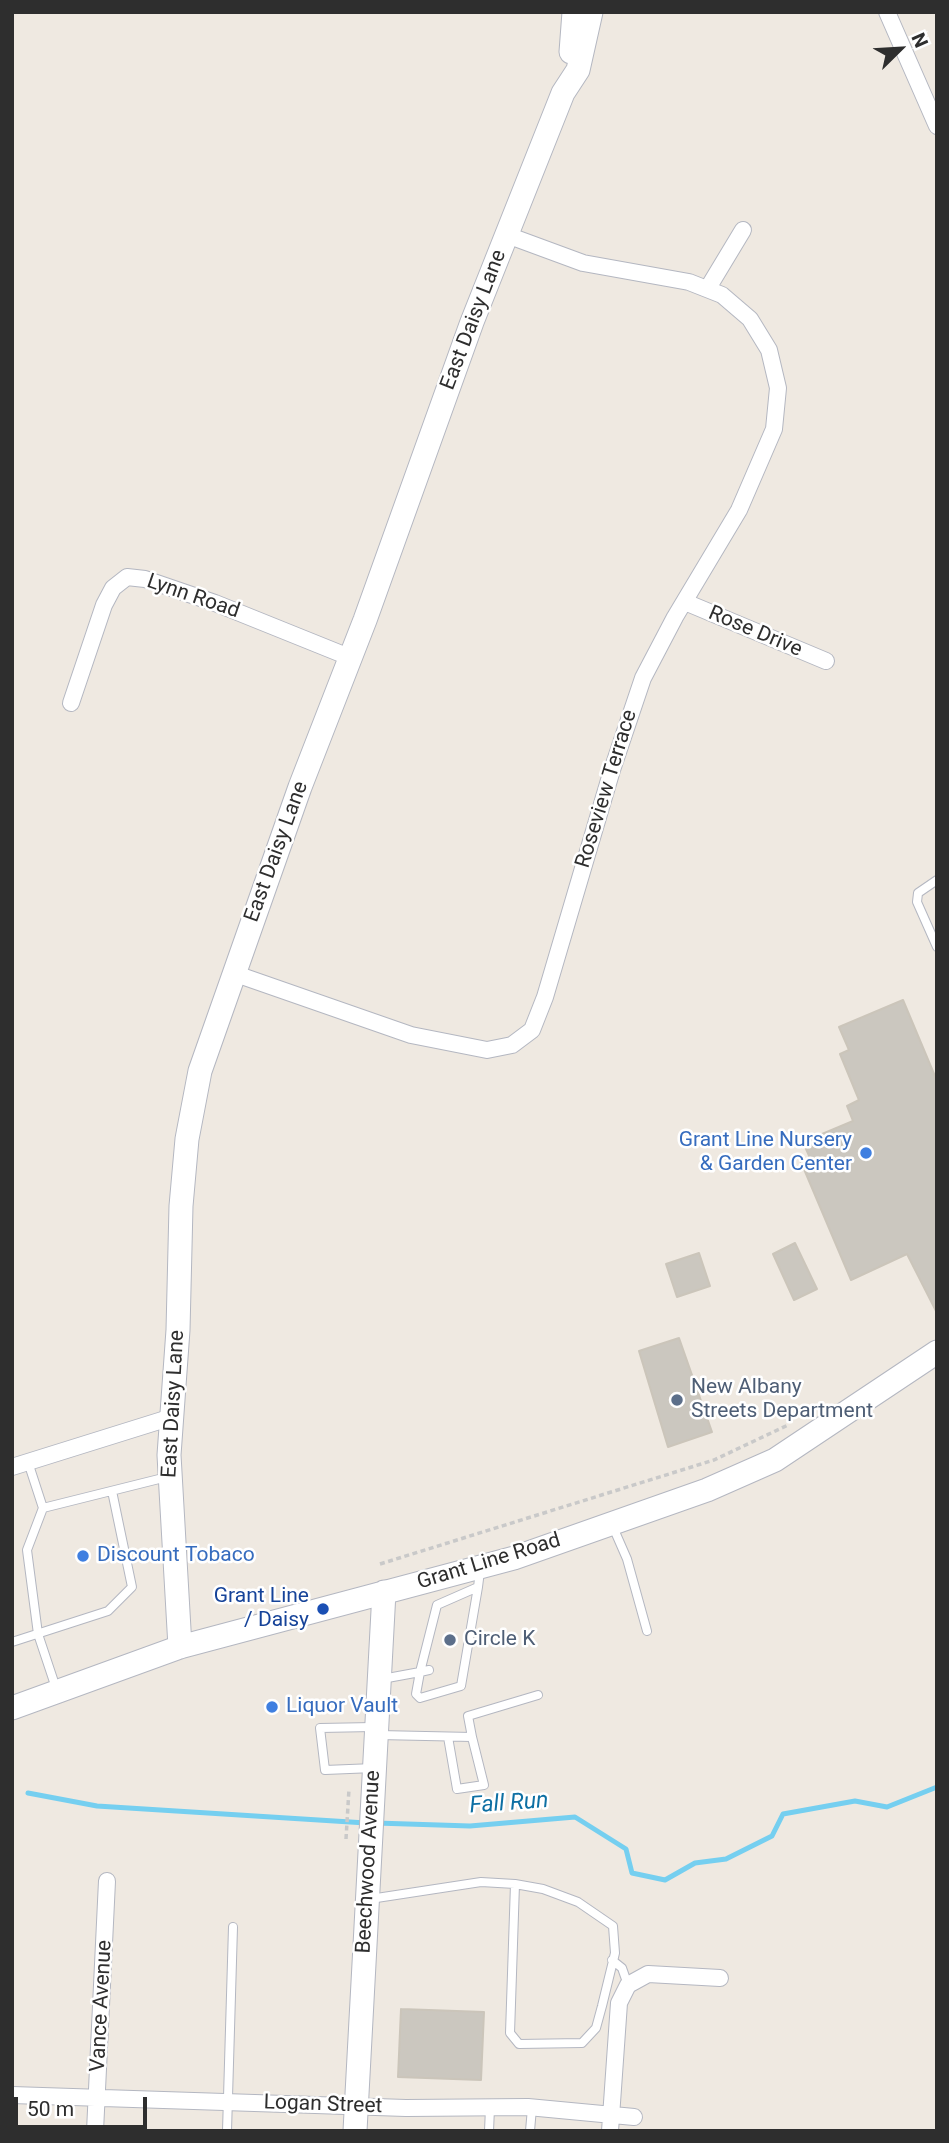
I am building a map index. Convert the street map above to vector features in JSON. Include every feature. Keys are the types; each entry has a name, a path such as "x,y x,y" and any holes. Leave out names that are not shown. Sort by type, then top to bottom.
{"street":[{"name":"East Daisy Lane","path":"563,93 573,43 574,12"},
{"name":"East Daisy Lane","path":"180,1647 170,1476 172,1417 187,1139 200,1071 233,973 447,389 563,93 580,63 591,12"},
{"path":"887,12 937,127"},
{"path":"708,288 744,230"},
{"name":"Roseview Terrace","path":"233,973 411,1034 487,1050 512,1045 532,1030 545,997 634,701 685,602 739,510 774,429 777,409 776,369 761,334 750,319 722,295 689,282 583,263 507,235"},
{"name":"Lynn Road","path":"71,703 104,605 113,587 127,577 145,579 215,603 349,657"},
{"name":"Rose Drive","path":"685,602 826,661"},
{"name":"Grant Line Road","path":"12,1708 180,1647 384,1592 479,1577 611,1524 696,1494 775,1460 937,1352"},
{"path":"12,1467 172,1417"},
{"name":"Beechwood Avenue","path":"355,2131 384,1592"},
{"name":"Vance Avenue","path":"94,2131 107,1881"},
{"path":"610,2123 619,2003 628,1985 648,1974 720,1978"},
{"name":"Logan Street","path":"12,2095 356,2107 532,2108 610,2123 634,2117"}],"lane":[{"path":"937,880 918,893 917,902 937,947"},
{"path":"28,1462 43,1508 27,1550 38,1634 57,1691"},
{"path":"43,1508 170,1476"},
{"path":"12,1642 108,1611 132,1587 112,1491"},
{"path":"611,1524 626,1559 647,1631"},
{"path":"479,1577 460,1665 461,1686 421,1698 416,1694 425,1671 437,1619 437,1605 479,1577"},
{"path":"379,1680 425,1671"},
{"path":"447,1737 457,1789 484,1785 467,1716 538,1695"},
{"path":"374,1768 325,1770 320,1728 472,1737"},
{"path":"367,1899 481,1882 515,1884 543,1889 578,1902 607,1919 613,1926 615,1953 596,2028 582,2043 520,2044 510,2033 515,1884"},
{"path":"227,2131 233,1927"},
{"path":"612,1960 622,1968 628,1985"},
{"path":"489,2131 490,2108"},
{"path":"530,2131 532,2108"}],"path":[{"path":"380,1564 714,1460 773,1433"},
{"path":"346,1839 349,1789"}],"building":[{"name":"Grant Line Nursery & Garden Center","path":"903,1000 937,1081 937,1313 907,1254 851,1280 801,1162 810,1158 803,1142 853,1121 847,1106 859,1100 840,1054 849,1050 839,1027"},
{"path":"795,1243 817,1289 794,1300 773,1254"},
{"path":"699,1253 710,1286 677,1297 666,1264"},
{"name":"New Albany Streets Department","path":"679,1338 712,1432 668,1447 639,1351"},
{"path":"401,2009 484,2012 481,2080 398,2077"}],"waterway":[{"name":"Fall Run","path":"376,1823 470,1826 575,1817 626,1849 632,1873 665,1880 695,1863 726,1859 772,1836 783,1814 855,1801 887,1807 937,1787"},
{"name":"Fall Run","path":"28,1793 97,1806 366,1823"}],"place":[{"name":"Grant Line Nursery & Garden Center","path":"866,1153"},
{"name":"New Albany Streets Department","path":"677,1400"},
{"name":"Discount Tobaco","path":"83,1556"},
{"name":"Grant Line / Daisy","path":"323,1609"},
{"name":"Circle K","path":"450,1640"},
{"name":"Liquor Vault","path":"272,1707"}]}
